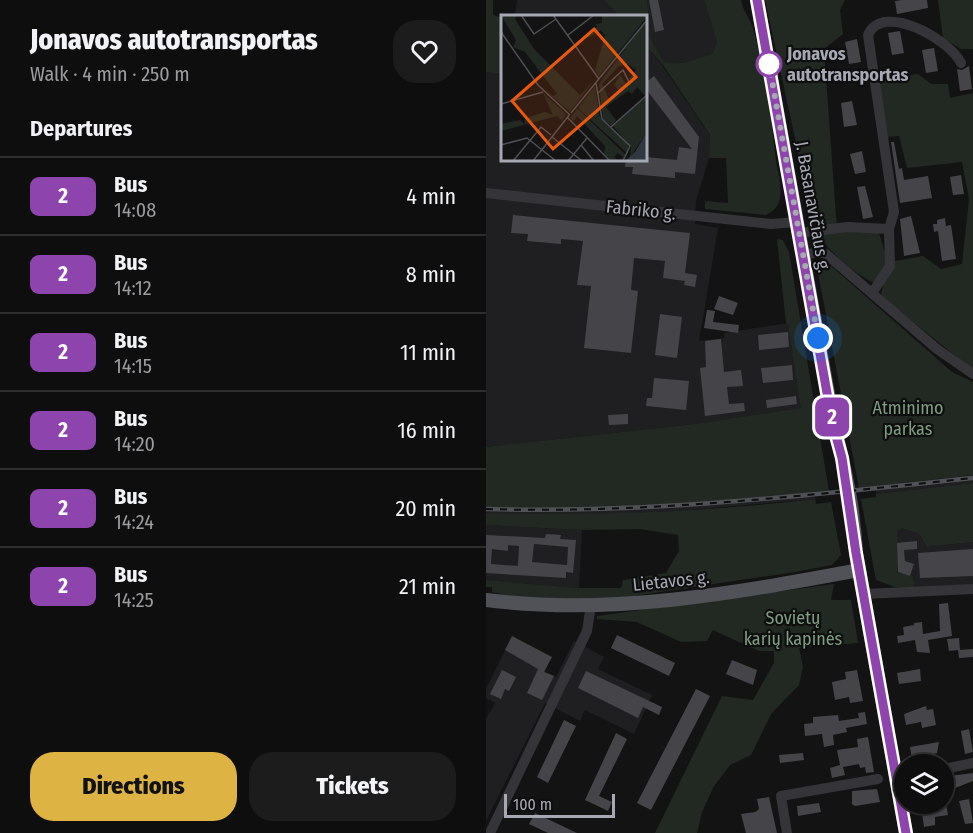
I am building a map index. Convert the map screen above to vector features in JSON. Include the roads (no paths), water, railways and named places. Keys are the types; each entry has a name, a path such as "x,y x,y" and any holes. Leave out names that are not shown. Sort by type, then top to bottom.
{"main road":[{"name":"J. Basanavičiaus g.","path":"757,0 832,421 842,458 859,570 895,754"},
{"name":"Lietavos g.","path":"486,600 525,604 591,605 662,602 859,570"},
{"name":"J. Basanavičiaus g.","path":"904,814 906,833"}],"street":[{"path":"872,293 890,266 889,229 894,212 868,35 872,27 878,23 906,24 931,35 957,54 961,63"},
{"name":"Fabriko g.","path":"486,193 798,227 889,229"},
{"path":"803,255 819,252 826,254 938,349 973,374"},
{"path":"864,594 973,589"},
{"path":"490,833 586,631 591,605"},
{"path":"954,767 973,763"},
{"path":"787,833 781,796 878,780"}],"railway":[{"path":"486,509 547,510 669,506 791,497 973,478"}],"place":[{"name":"Jonavos autotransportas","path":"769,64"}],"park label":[{"name":"Atminimo parkas","path":"908,418"},
{"name":"Sovietų karių kapinės","path":"793,628"}]}
